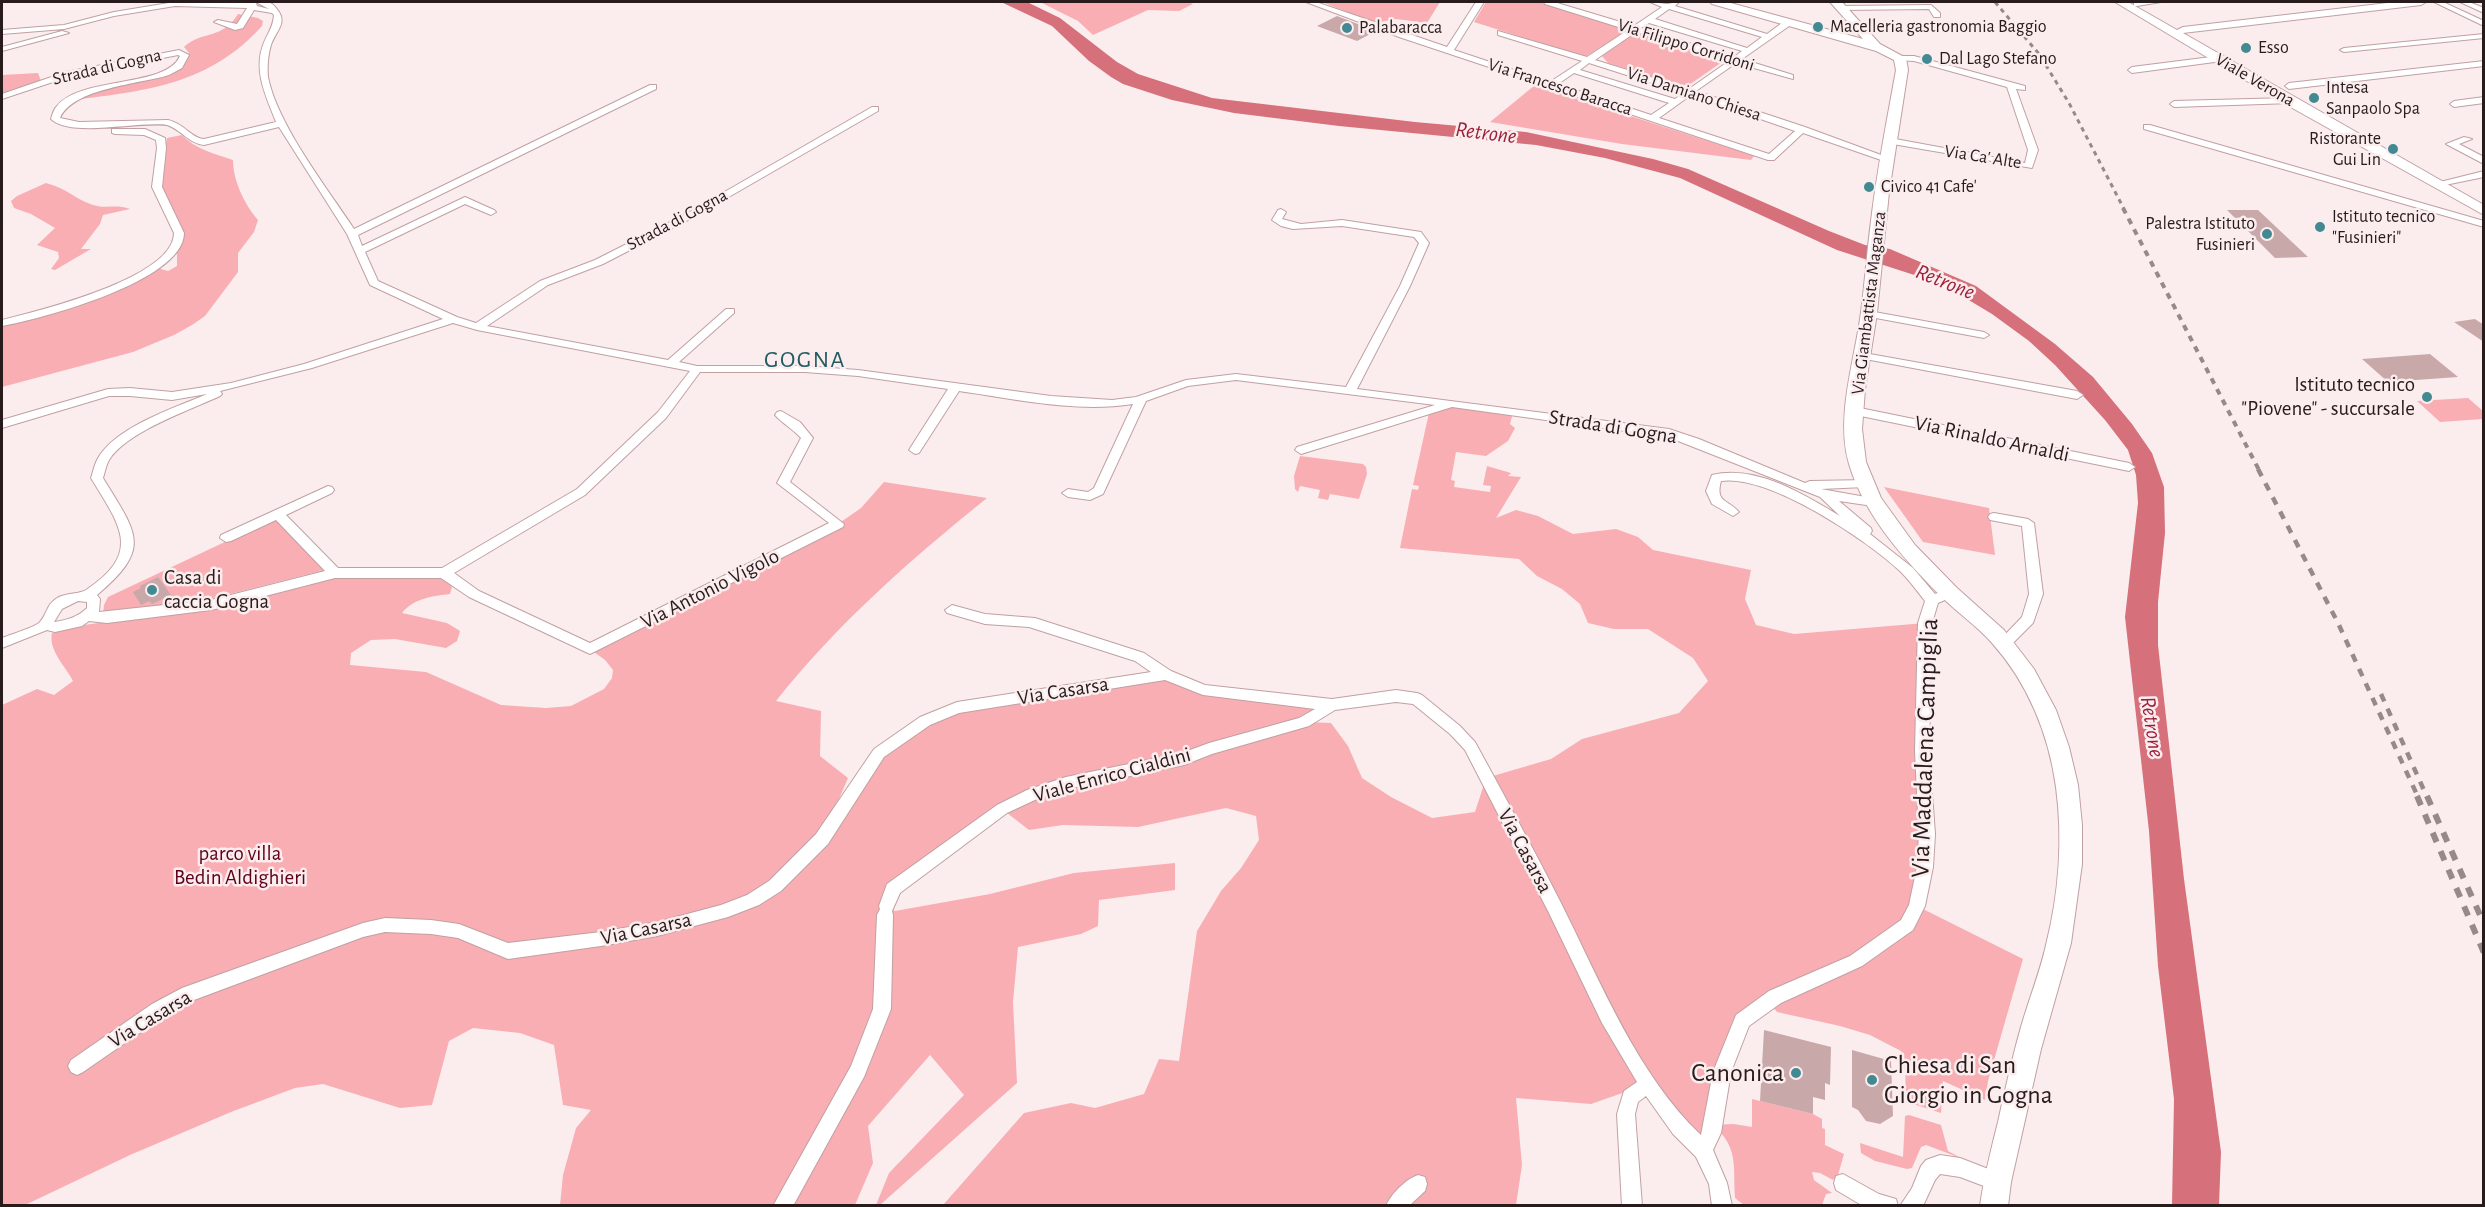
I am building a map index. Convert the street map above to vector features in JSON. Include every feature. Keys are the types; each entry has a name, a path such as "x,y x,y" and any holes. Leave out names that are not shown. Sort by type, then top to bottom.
{"street":[{"name":"Via Francesco Baracca","path":"1310,2 1771,158 1802,129"},
{"path":"1450,50 1480,2"},
{"name":"Via Filippo Corridoni","path":"1548,2 1790,77"},
{"path":"1654,2 1672,4 1766,36"},
{"path":"1716,2 1880,48 1900,58 1914,59 2022,88"},
{"name":"Viale Verona","path":"2121,2 2289,101 2484,211"},
{"path":"2135,3 2157,2"},
{"path":"2183,30 2384,3 2421,2"},
{"path":"2438,2 2484,24"},
{"path":"2464,2 2484,11"},
{"path":"218,22 236,28 240,26 256,3"},
{"name":"Strada di Gogna","path":"2,32 64,27 135,9 175,4 256,3 268,10 276,21 277,27 265,52 264,77 281,124 352,234 374,283 453,319 477,327 697,369 805,369 904,378 1051,400 1112,404 1141,399 1186,383 1218,378 1255,379 1669,433 1800,486 1820,489 1865,483"},
{"name":"Viale Verona","path":"2135,3 2484,204"},
{"path":"1551,85 1672,4"},
{"path":"1839,5 1931,6 1937,15"},
{"path":"1839,5 1862,33 1880,48"},
{"name":"Strada di Gogna","path":"2,49 34,42 135,9"},
{"path":"1649,20 1747,50"},
{"path":"1653,118 1733,59 1789,22"},
{"name":"Via Damiano Chiesa","path":"1501,33 1690,92 1887,159"},
{"path":"1850,39 1858,38 1862,33"},
{"path":"2344,50 2484,36"},
{"name":"Strada di Gogna","path":"2,97 43,82 98,68 173,52 185,55 178,67 165,74 112,86 65,104 55,112 54,119 71,126"},
{"name":"Via Giambattista Maganza","path":"1900,58 1902,69 1887,159 1864,356 1855,411 1853,438 1856,458 1873,502 1941,597 1979,617 2004,643 2037,692 2064,766 2070,798 2072,833 2066,906 2058,945 2033,1028 1997,1182 1994,1206"},
{"path":"2132,70 2219,59"},
{"path":"2289,86 2484,63"},
{"path":"1572,70 1676,102"},
{"name":"Via Ca' Alte","path":"1890,141 2029,166 2033,150 2011,86"},
{"path":"352,234 653,87"},
{"path":"2454,104 2484,100"},
{"path":"2174,104 2289,101"},
{"name":"Strada di Gogna","path":"477,327 544,283 599,262 691,215 875,109"},
{"path":"2,323 100,293 148,273 168,259 179,244 180,237 175,219 154,189 163,148 160,138 145,132 69,130 71,126 115,122 167,123 179,127 194,141 204,142 281,124"},
{"path":"2147,127 2484,224"},
{"path":"2467,139 2451,144 2484,161"},
{"path":"2445,182 2484,174"},
{"path":"360,251 465,200 491,212"},
{"path":"1281,212 1277,220 1284,224 1307,228 1338,223 1417,234 1424,243 1405,286 1350,391"},
{"path":"669,365 730,311"},
{"path":"1869,314 1984,335"},
{"path":"2,424 108,393 172,396 231,386 308,366 453,319"},
{"path":"1864,356 2077,395"},
{"path":"87,616 107,618 211,605 335,573 444,573 581,492 662,415 697,369"},
{"path":"46,625 46,617 52,608 64,601 87,596 112,575 128,554 129,540 97,478 104,459 125,438 231,386"},
{"path":"915,450 956,386"},
{"path":"1068,493 1090,496 1099,491 1141,399"},
{"name":"Strada di Gogna","path":"1301,450 1437,411 1452,404"},
{"name":"Via Rinaldo Arnaldi","path":"1855,411 2128,467"},
{"name":"Via Antonio Vigolo","path":"444,573 474,594 590,649 838,525 783,483 807,438 796,425 781,415"},
{"name":"Strada di Gogna","path":"1733,512 1716,501 1712,491 1716,478 1728,475 1762,482 1812,505 1876,546 1941,597"},
{"name":"Strada di Gogna","path":"1820,489 1839,498 1873,502"},
{"name":"Strada di Gogna","path":"1820,489 1865,530 1876,546"},
{"path":"226,538 328,490"},
{"path":"278,514 335,573"},
{"path":"1994,517 2028,523 2036,594 2028,619 2004,643"},
{"path":"2,643 46,625 66,626 87,616 94,609 94,603 93,599 87,596"},
{"name":"Via Maddalena Campiglia","path":"1703,1150 1712,1133 1722,1072 1742,1021 1775,997 1856,961 1907,925 1917,906 1926,856 1927,834 1922,751 1925,623 1941,597"},
{"name":"Via Casarsa","path":"952,610 985,620 1030,622 1139,657 1166,675 1203,690 1332,705 1396,696 1417,699 1455,730 1470,746 1554,906 1608,1017 1648,1084 1680,1128 1703,1150 1718,1183 1722,1206"},
{"name":"Via Casarsa","path":"77,1066 158,1010 188,994 363,930 385,925 431,927 459,932 508,951 657,929 722,912 753,900 776,886 822,839 879,753 925,722 957,708 1166,675"},
{"name":"Viale Enrico Cialdini","path":"782,1206 858,1071 882,1009 886,910 893,889 1002,809 1032,794 1066,783 1184,759 1209,749 1304,722 1332,705"},
{"path":"1632,1206 1626,1114 1630,1097 1648,1084"},
{"path":"1909,1206 1915,1201 1934,1165 1944,1163 1997,1182"},
{"path":"1843,1183 1875,1202 1888,1206"},
{"path":"1395,1206 1418,1184"}],"green space":[{"path":"1040,2 1187,2 1193,4 1179,11 1148,10 1093,35 1078,21"},
{"path":"1322,2 1440,2 1427,23 1396,19 1375,23"},
{"path":"1486,2 1543,2 1631,28 1585,57 1474,22"},
{"path":"238,14 258,18 263,21 262,26 221,61 199,73 152,88 73,100 122,83 154,78 188,57 189,53 184,47 198,38 225,28"},
{"path":"1633,34 1644,34 1716,57 1722,62 1689,85 1679,85 1608,63 1602,56"},
{"path":"38,73 41,81 2,95 2,75"},
{"path":"1535,85 1754,156 1751,160 1622,144 1490,122"},
{"path":"182,135 199,147 233,160 235,176 241,192 258,220 254,232 238,253 238,272 205,316 174,335 133,352 2,387 2,322 100,295 154,267 168,271 177,266 177,239 158,187 167,138"},
{"path":"46,183 93,205 130,209 103,215 100,224 81,249 91,249 55,270 51,269 59,258 58,252 37,245 55,228 31,214 14,208 11,201"},
{"path":"2468,398 2483,411 2483,419 2440,422 2417,401"},
{"name":"parco villa Bedin Aldighieri","path":"1453,405 1513,413 1510,424 1515,428 1508,441 1486,456 1456,452 1451,480 1455,481 1454,487 1490,492 1491,486 1483,485 1487,466 1511,473 1508,476 1521,477 1496,518 1516,510 1538,516 1573,534 1616,529 1638,537 1653,550 1751,570 1745,599 1756,625 1794,634 1925,623 1925,710 1917,906 2023,959 1988,1081 1985,1100 1943,1081 1941,1113 1910,1103 1906,1093 1905,1066 1901,1051 1870,1035 1777,1012 1772,1006 1742,1021 1713,1125 1734,1124 1752,1127 1752,1099 1813,1114 1822,1119 1822,1128 1825,1129 1825,1145 1844,1154 1838,1175 1833,1180 1820,1173 1812,1172 1814,1180 1832,1193 1826,1194 1822,1205 1744,1205 1735,1198 1733,1158 1727,1141 1713,1126 1703,1150 1648,1084 1591,1104 1516,1098 1522,1165 1516,1205 943,1205 1024,1113 1071,1103 1095,1108 1144,1094 1159,1059 1179,1061 1197,931 1221,891 1241,868 1259,840 1256,816 1226,808 1138,827 1063,825 1029,830 1002,809 893,889 888,906 895,911 990,894 1074,873 1175,863 1175,890 1099,900 1098,926 1081,934 1018,947 1013,1002 1017,1083 880,1205 876,1205 889,1173 964,1095 930,1055 868,1126 873,1163 855,1205 560,1205 563,1175 576,1128 591,1110 563,1105 554,1045 520,1033 473,1028 449,1041 432,1105 400,1108 323,1084 295,1088 231,1112 130,1155 25,1205 2,1205 2,705 37,689 54,695 73,681 55,652 51,639 52,633 84,625 208,608 354,572 444,573 452,587 450,594 418,601 402,613 447,623 460,631 457,641 446,648 395,639 371,640 351,653 350,665 426,672 501,705 546,708 571,706 604,689 612,678 613,670 605,660 590,649 838,524 861,508 884,482 987,498 930,545 849,619 776,701 821,711 820,756 848,778 824,834 879,753 957,708 1166,675 1203,690 1332,705 1306,722 1331,723 1348,746 1362,778 1391,797 1432,818 1475,812 1486,778 1551,759 1582,739 1679,713 1708,681 1693,658 1648,629 1614,629 1588,623 1580,604 1562,589 1537,576 1519,559 1400,548 1412,489 1418,490 1419,486 1413,485 1429,413"},
{"path":"1300,456 1363,464 1367,474 1359,499 1330,494 1328,500 1318,498 1320,490 1300,486 1298,492 1295,489 1294,476"},
{"path":"1884,487 1989,508 1995,555 1923,542"},
{"path":"280,516 325,570 206,600 103,614 108,597"},
{"path":"1909,1115 1941,1125 1948,1151 1963,1159 1926,1145 1921,1147 1912,1168 1907,1169 1875,1161 1861,1153 1860,1143 1903,1157 1905,1116"}],"water":[{"name":"Retrone","path":"1001,2 1027,2 1060,18 1117,62 1138,74 1212,98 1415,122 1526,132 1653,159 1688,169 1829,231 1865,245 1890,249 1976,286 2055,344 2093,377 2132,424 2152,453 2164,487 2165,533 2158,602 2158,645 2184,879 2221,1152 2219,1205 2172,1205 2174,1099 2158,966 2149,831 2125,617 2138,503 2136,475 2128,450 2105,420 2055,365 2029,341 1992,314 1942,284 1837,250 1680,178 1605,158 1536,145 1339,126 1234,113 1172,100 1123,84 1089,61 1052,26"}],"building":[{"name":"Palabaracca","path":"1337,16 1376,31 1357,41 1317,26"},
{"name":"Palestra Istituto Fusinieri","path":"2227,210 2258,210 2308,257 2275,258"},
{"path":"2475,319 2484,325 2484,342 2454,322"},
{"path":"2430,354 2458,377 2388,382 2362,359"},
{"name":"Casa di caccia Gogna","path":"158,577 171,595 152,604 149,601 141,605 133,592"},
{"name":"Canonica","path":"1764,1030 1831,1047 1830,1085 1825,1083 1825,1100 1813,1097 1813,1114 1760,1101"},
{"name":"Chiesa di San Giorgio in Gogna","path":"1852,1050 1891,1061 1893,1116 1880,1124 1866,1121 1858,1110 1852,1107"}],"railway":[{"path":"1995,2 2039,54 2069,103 2124,209"},
{"path":"2123,208 2259,470"},
{"path":"2258,469 2338,623 2418,797"},
{"path":"2381,694 2427,797"},
{"path":"2417,796 2484,953"},
{"path":"2427,796 2484,924"}],"place":[{"name":"Macelleria gastronomia Baggio","path":"1818,27"},
{"name":"Palabaracca","path":"1347,28"},
{"name":"Esso","path":"2246,48"},
{"name":"Dal Lago Stefano","path":"1927,59"},
{"name":"Intesa Sanpaolo Spa","path":"2314,98"},
{"name":"Ristorante Gui Lin","path":"2393,149"},
{"name":"Civico 41 Cafe'","path":"1869,187"},
{"name":"Istituto tecnico \"Fusinieri\"","path":"2320,227"},
{"name":"Palestra Istituto Fusinieri","path":"2267,234"},
{"name":"Istituto tecnico \"Piovene\" - succursale","path":"2427,397"},
{"name":"Casa di caccia Gogna","path":"152,590"},
{"name":"Canonica","path":"1796,1073"},
{"name":"Chiesa di San Giorgio in Gogna","path":"1872,1080"}],"district":[{"name":"GOGNA","path":"805,360"}]}
